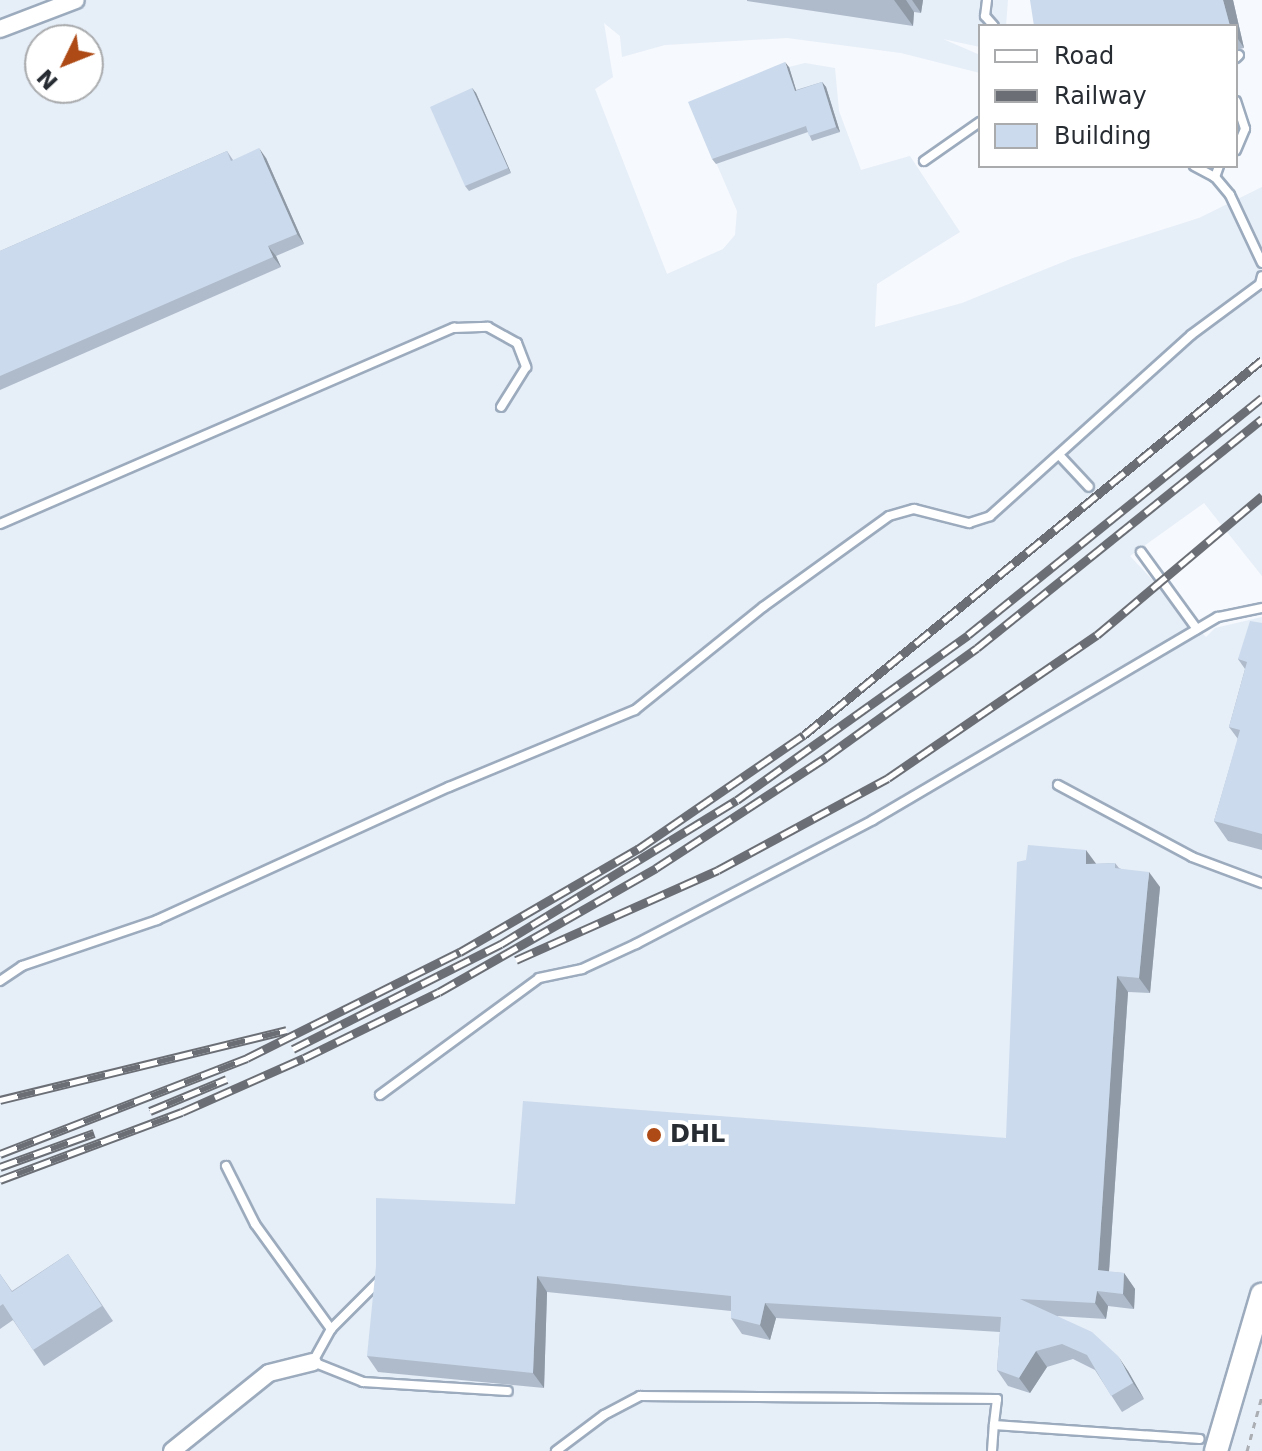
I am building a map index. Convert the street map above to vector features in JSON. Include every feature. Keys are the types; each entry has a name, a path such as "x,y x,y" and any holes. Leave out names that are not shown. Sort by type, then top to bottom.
{"street":[{"path":"0,29 76,0"},
{"path":"1208,1445 1262,1295"},
{"path":"172,1451 269,1373 313,1362"}],"lane":[{"path":"987,0 985,16 992,24"},
{"path":"1238,107 1245,129 1238,145"},
{"path":"924,161 978,123"},
{"path":"1198,168 1215,177 1230,195 1262,263"},
{"path":"1215,177 1218,168"},
{"path":"0,981 22,966 157,920 449,787 635,710 868,526 914,509 969,523 981,520 1060,456 1191,335 1260,284 1262,276"},
{"path":"0,524 454,328 488,327 517,343 526,367 501,407"},
{"path":"1060,456 1089,487"},
{"path":"1141,552 1197,629"},
{"path":"380,1095 539,978 582,969 636,944 803,857 1218,617 1262,608"},
{"path":"1058,785 1192,857 1262,883"},
{"path":"226,1166 255,1224 331,1329"},
{"path":"380,1280 331,1329 313,1362 363,1382 508,1391"},
{"path":"556,1451 604,1415 640,1396 997,1399 992,1451"},
{"path":"994,1425 1208,1445"}],"path":[{"path":"1247,1451 1262,1396"}],"shaded area":[{"path":"0,0 1008,0 1006,24 978,24 978,47 943,39 978,54 978,72 901,53 787,38 665,45 622,57 620,36 604,23 613,77 595,89 667,274 723,249 735,235 737,211 692,107 789,67 805,63 835,68 839,111 861,170 910,156 960,232 877,284 875,327 962,303 1073,258 1199,218 1262,187 1262,576 1204,503 1130,556 1206,637 1215,628 1262,617 1262,1451 0,1451"}],"building":[{"path":"1030,0 1223,0 1229,24 1034,24"},
{"path":"785,62 795,91 822,82 836,127 809,136 806,126 712,159 688,102"},
{"path":"472,88 508,168 465,186 430,107"},
{"path":"259,148 297,234 268,246 273,257 0,376 0,251 227,151 231,161"},
{"path":"1250,621 1262,623 1262,834 1214,821 1240,730 1229,727 1247,662 1238,659"},
{"name":"DHL","path":"1028,845 1086,850 1086,864 1115,863 1115,868 1149,872 1139,978 1117,976 1098,1270 1124,1273 1123,1294 1097,1291 1095,1303 1020,1299 1092,1332 1118,1356 1133,1383 1111,1396 1087,1355 1062,1344 1036,1351 1019,1378 997,1370 1001,1317 765,1303 760,1325 731,1318 731,1296 537,1276 533,1373 367,1356 376,1266 376,1198 515,1204 523,1101 1006,1138 1017,862 1026,860"},
{"path":"68,1254 102,1306 33,1350 3,1304 0,1306 0,1274 12,1292"}],"railway":[{"path":"0,1154 247,1058 460,952 638,849 804,735 1262,360"},
{"path":"293,1049 501,944 737,800 968,635 1262,398"},
{"path":"0,1180 182,1112 304,1058 439,992 656,868 826,757 977,648 1262,419"},
{"path":"516,960 718,870 888,778 1097,635 1262,496"},
{"path":"0,1100 287,1030"},
{"path":"150,1111 227,1079"},
{"path":"0,1167 94,1133"}],"place":[{"name":"DHL","path":"654,1135"}]}
